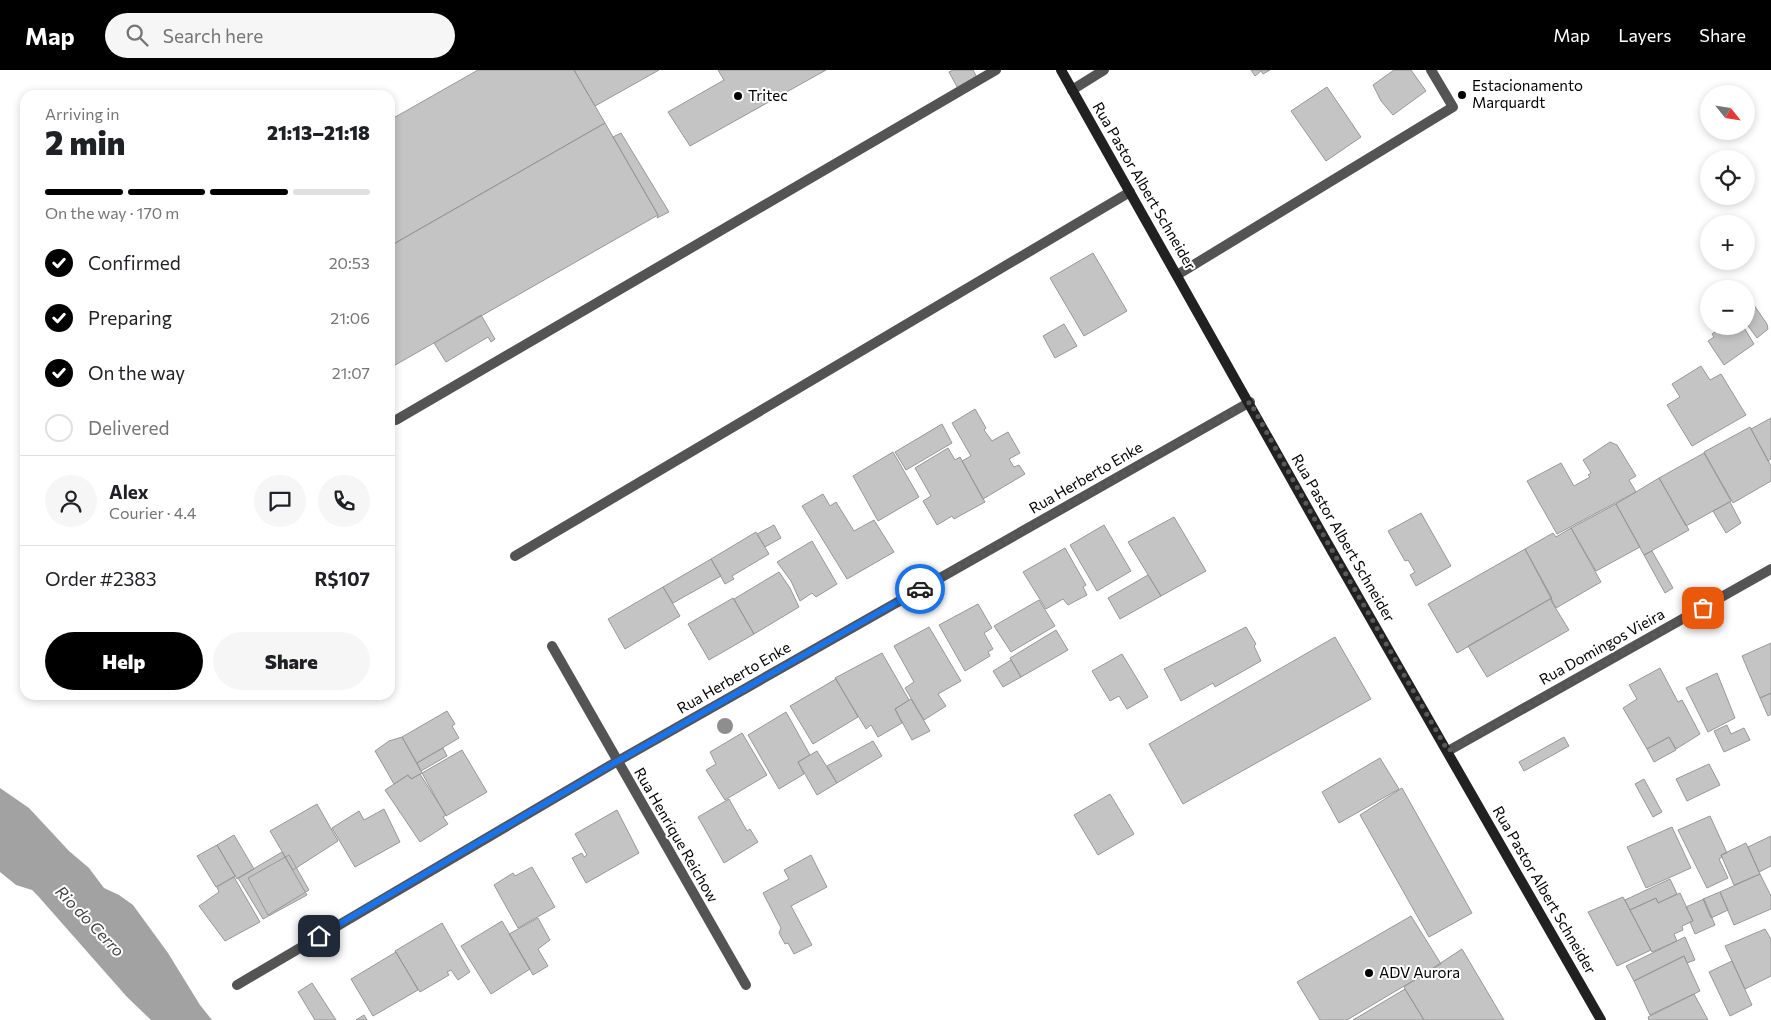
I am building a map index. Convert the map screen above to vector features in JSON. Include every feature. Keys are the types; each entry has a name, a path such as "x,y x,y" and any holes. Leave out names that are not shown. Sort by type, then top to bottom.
{"main road":[{"name":"Rua Pastor Albert Schneider","path":"1061,70 1325,538 1601,1020"}],"street":[{"path":"396,420 996,70"},
{"path":"1072,90 1104,70"},
{"path":"1177,275 1453,108 1431,70"},
{"path":"515,556 1130,192"},
{"name":"Rua Herberto Enke","path":"237,985 616,762 1250,402"},
{"name":"Rua Domingos Vieira","path":"1448,751 1771,569"},
{"name":"Rua Henrique Reichow","path":"552,646 616,762 746,985"}],"water":[{"name":"Rio do Cerro","path":"0,788 29,808 69,851 89,868 104,888 119,895 133,905 168,953 200,1005 212,1020 151,1020 127,997 32,890 16,885 0,872"}],"building":[{"path":"478,70 574,70 605,123 395,243 395,117"},
{"path":"574,70 659,70 595,106"},
{"name":"Tritec","path":"718,70 826,70 690,146 668,112 724,80"},
{"path":"953,70 973,70 980,83 961,94 949,72"},
{"path":"1251,70 1270,70 1263,74 1261,71 1255,76"},
{"path":"1394,70 1411,70 1426,91 1393,115 1381,101 1373,85"},
{"path":"1327,87 1361,137 1326,161 1291,111"},
{"path":"605,123 658,215 395,365 395,243"},
{"path":"621,133 669,212 657,218 658,215 613,137"},
{"path":"1093,253 1127,311 1084,336 1050,278"},
{"path":"1755,307 1767,324 1768,329 1757,338 1755,335"},
{"path":"481,315 495,339 491,342 488,337 446,362 434,343"},
{"path":"1064,324 1077,346 1055,358 1043,336"},
{"path":"1713,335 1748,335 1754,344 1724,365 1708,341 1714,337"},
{"path":"1701,366 1710,380 1721,374 1746,415 1692,446 1667,405 1680,397 1672,384"},
{"path":"975,409 986,428 984,430 992,441 1008,432 1020,453 1009,459 1014,467 1019,465 1025,474 983,499 962,461 971,456 952,423"},
{"path":"1771,418 1771,459 1768,461 1751,429"},
{"path":"942,424 952,443 906,470 895,452"},
{"path":"1750,427 1771,466 1771,481 1733,503 1704,452"},
{"path":"1610,442 1617,445 1636,476 1629,480 1636,492 1557,534 1527,481 1561,463 1574,486 1590,477 1588,475 1591,473 1583,460"},
{"path":"948,448 955,460 960,457 985,502 954,519 952,516 937,525 923,501 931,496 915,468"},
{"path":"893,452 919,497 878,521 853,476"},
{"path":"1704,453 1731,501 1686,526 1659,478"},
{"path":"1659,478 1689,530 1644,555 1616,504"},
{"path":"823,494 830,506 836,502 854,531 874,520 894,552 847,579 802,506"},
{"path":"1730,502 1741,523 1726,533 1713,511"},
{"path":"1616,504 1640,547 1596,571 1571,528"},
{"path":"1421,513 1451,566 1416,586 1410,575 1415,572 1408,560 1405,561 1388,531"},
{"path":"1174,517 1206,571 1161,596 1128,542"},
{"path":"774,525 781,538 765,547 757,534"},
{"path":"1104,525 1131,571 1097,591 1070,545"},
{"path":"1571,528 1601,582 1556,608 1525,549 1553,533 1556,537"},
{"path":"756,532 769,554 732,576 734,579 725,584 711,559"},
{"path":"812,541 837,584 816,597 812,593 800,601 791,581 777,562"},
{"path":"1065,548 1086,585 1083,587 1087,595 1068,605 1063,599 1046,609 1023,572"},
{"path":"1525,549 1552,598 1457,653 1428,604"},
{"path":"1652,551 1673,588 1665,593 1644,555"},
{"path":"711,559 721,576 673,603 663,587"},
{"path":"779,572 790,588 799,607 754,634 734,599"},
{"path":"1148,575 1161,596 1120,619 1108,598"},
{"path":"663,587 680,616 625,649 608,619"},
{"path":"733,598 754,634 709,660 688,624"},
{"path":"1550,599 1569,630 1487,677 1468,646"},
{"path":"1039,600 1055,626 1011,652 994,626"},
{"path":"978,604 992,628 984,633 993,649 988,652 990,656 965,671 939,625"},
{"path":"929,627 961,681 938,694 946,706 924,720 905,688 914,682 894,646"},
{"path":"1246,627 1256,644 1254,646 1261,661 1215,687 1213,683 1181,701 1164,669"},
{"path":"1056,630 1068,650 1021,677 1010,658"},
{"path":"1335,637 1371,699 1183,804 1149,744"},
{"path":"1771,643 1771,693 1760,698 1742,656"},
{"path":"882,653 909,700 895,709 902,723 878,737 871,725 866,729 835,678"},
{"path":"1122,654 1148,697 1127,709 1119,696 1110,701 1092,671"},
{"path":"1011,660 1021,677 1003,687 993,671"},
{"path":"1660,668 1678,702 1682,700 1700,734 1676,749 1669,737 1647,749 1623,708 1637,699 1629,685"},
{"path":"1717,673 1735,718 1708,732 1686,688"},
{"path":"836,679 858,717 813,744 790,706"},
{"path":"1771,693 1771,714 1768,716 1760,698"},
{"path":"911,699 930,731 912,740 895,709"},
{"path":"447,711 455,724 452,726 459,738 417,763 402,737"},
{"path":"786,712 810,755 798,762 804,774 779,789 748,735"},
{"path":"1727,725 1731,734 1744,728 1750,740 1724,752 1714,731"},
{"path":"742,733 767,775 725,800 706,770 716,764 710,752"},
{"path":"402,737 422,773 411,779 408,775 394,784 375,751 389,741"},
{"path":"1564,737 1569,746 1524,771 1519,762"},
{"path":"1669,737 1676,750 1654,762 1647,749"},
{"path":"873,741 882,756 837,783 827,766"},
{"path":"443,748 447,756 421,771 417,763"},
{"path":"462,750 487,792 446,816 422,773"},
{"path":"817,751 837,783 817,795 798,762"},
{"path":"1380,758 1399,789 1339,823 1322,792"},
{"path":"1709,764 1720,785 1687,801 1676,779"},
{"path":"420,774 446,815 443,817 448,824 420,842 385,790 408,775 411,779"},
{"path":"1644,779 1662,812 1653,817 1635,784"},
{"path":"1402,788 1472,913 1429,937 1360,815"},
{"path":"1110,794 1134,834 1098,855 1074,815"},
{"path":"729,799 747,831 750,829 758,842 724,863 698,817"},
{"path":"317,804 338,841 293,870 270,831"},
{"path":"384,809 400,842 355,867 332,828 359,811 364,820"},
{"path":"617,810 639,853 586,883 572,858 582,853 584,857 587,855 575,834"},
{"path":"1710,816 1727,853 1721,855 1722,857 1719,859 1728,878 1707,888 1678,830"},
{"path":"1672,827 1691,868 1646,888 1627,847"},
{"path":"234,835 254,869 237,879 217,845"},
{"path":"1771,836 1771,866 1759,872 1748,847"},
{"path":"1746,843 1760,874 1734,885 1721,855"},
{"path":"217,845 235,876 216,887 197,856"},
{"path":"282,852 307,895 263,919 238,878"},
{"path":"289,855 309,890 268,915 248,878"},
{"path":"811,855 827,887 791,906 812,945 794,954 788,943 785,944 779,933 781,928 763,893 789,879 784,870"},
{"path":"532,867 555,907 518,928 494,885 513,873 515,876"},
{"path":"1760,874 1771,896 1771,909 1734,925 1720,892"},
{"path":"234,877 260,922 225,941 199,906 219,892 217,887"},
{"path":"1670,879 1677,894 1658,903 1656,898 1630,910 1625,900"},
{"path":"1720,892 1728,910 1711,918 1703,899"},
{"path":"1680,893 1693,921 1682,926 1683,930 1674,934 1677,941 1652,952 1630,910 1656,898 1658,903"},
{"path":"1623,897 1651,950 1617,966 1588,912"},
{"path":"1704,899 1715,925 1695,934 1690,922 1693,921 1686,907"},
{"name":"ADV Aurora","path":"1411,916 1441,964 1347,1020 1320,1020 1297,982"},
{"path":"538,918 550,940 538,949 548,966 533,975 509,934"},
{"path":"502,921 530,969 491,994 461,946"},
{"path":"442,923 470,972 458,980 451,970 447,972 449,975 420,992 395,951"},
{"path":"1765,929 1771,939 1771,976 1745,989 1725,946"},
{"path":"1685,937 1695,960 1687,963 1684,956 1634,981 1626,966"},
{"path":"1462,949 1504,1020 1424,1020 1405,989 1404,987"},
{"path":"396,952 418,990 373,1016 351,979"},
{"path":"1684,956 1700,991 1650,1015 1634,981"},
{"path":"1732,961 1752,1005 1730,1016 1709,972"},
{"path":"312,983 336,1020 315,1020 298,992"},
{"path":"1405,989 1424,1020 1353,1020"},
{"path":"1694,994 1708,1020 1649,1020 1648,1017"},
{"path":"364,1015 367,1020 356,1020"}],"way so far":[{"path":"920,589 1250,402 1325,538 1448,751 1703,608"}],"place":[{"name":"Estacionamento Marquardt","path":"1462,95"},
{"name":"Tritec","path":"738,96"},
{"name":"ADV Aurora","path":"1369,973"}],"route":[{"path":"319,936 616,762 920,589"}]}
